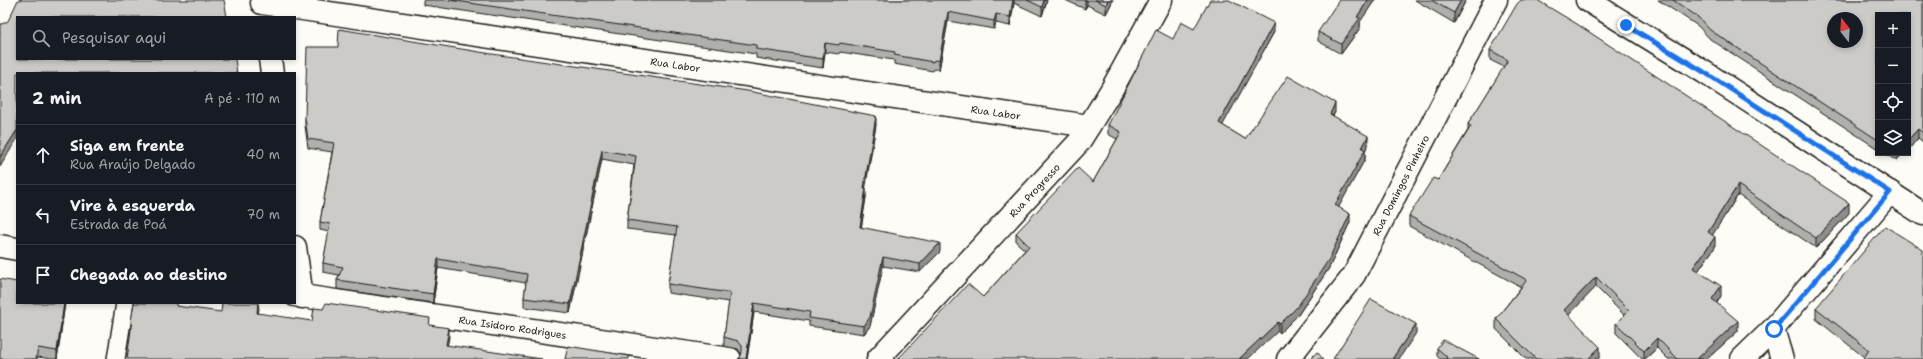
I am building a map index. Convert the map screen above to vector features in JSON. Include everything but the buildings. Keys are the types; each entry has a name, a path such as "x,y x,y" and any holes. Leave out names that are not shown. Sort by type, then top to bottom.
{"street":[{"path":"0,21 8,0"},
{"name":"Rua Progresso","path":"878,359 1079,142 1112,89 1161,0"},
{"name":"Rua Domingos Pinheiro","path":"1288,359 1354,275 1496,0"},
{"path":"1587,0 1704,72 1923,214"},
{"name":"Rua Labor","path":"263,7 1089,126"},
{"path":"270,60 272,72"},
{"path":"1742,359 1774,329 1890,192"},
{"path":"0,246 16,249"},
{"path":"296,263 298,296"},
{"name":"Rua Isidoro Rodrigues","path":"298,296 730,359"},
{"path":"1774,329 1782,359"}],"lane":[{"path":"116,359 126,304"}],"route":[{"path":"1626,25 1704,72 1890,192 1774,329"}]}
